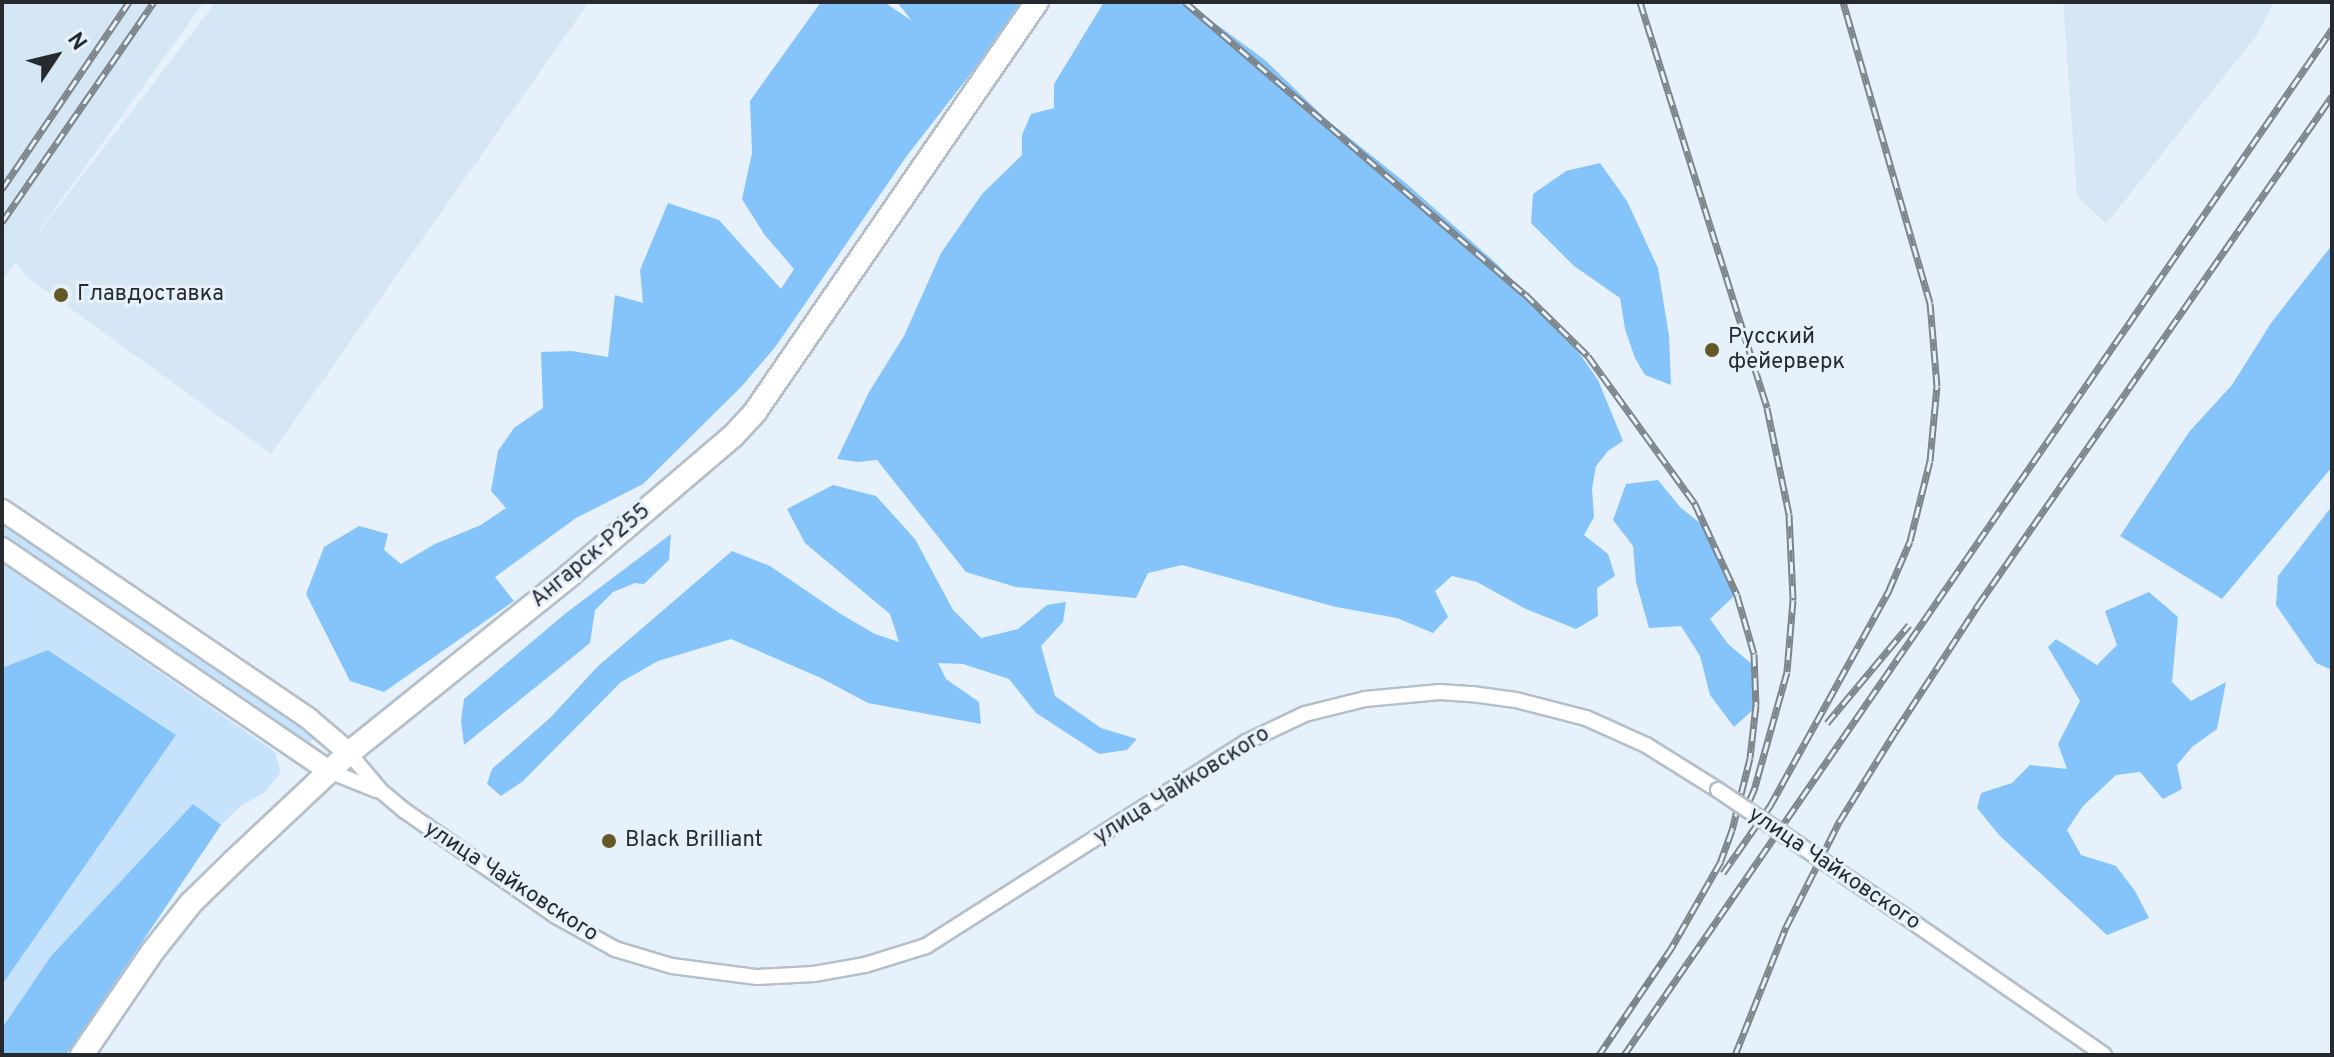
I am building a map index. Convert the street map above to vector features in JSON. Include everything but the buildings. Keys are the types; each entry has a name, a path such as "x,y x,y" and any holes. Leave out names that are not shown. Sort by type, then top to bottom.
{"main road":[{"name":"Ангарск-Р255","path":"82,1055 153,951 191,903 329,771 570,575 740,428 779,382 1037,2"},
{"name":"улица Чайковского","path":"2,510 309,719 349,753"},
{"name":"улица Чайковского","path":"2,548 329,771"}],"street":[{"name":"улица Чайковского","path":"349,753 381,791 556,916 615,949 672,966 757,977 814,974 865,965 926,946 1246,742 1305,714 1365,699 1440,692 1516,700 1574,715 1646,745 1897,911 2104,1055"},
{"name":"улица Чайковского","path":"329,771 381,791"}],"shaded area":[{"path":"2,2 204,2 23,253 216,2 589,2 271,454 23,274 16,261 2,280"},
{"path":"821,2 884,2 912,21 897,2 1020,2 1000,36 906,157 776,346 742,386 643,484 576,518 495,577 514,601 384,692 350,681 306,594 324,547 359,526 388,534 384,550 401,564 435,544 481,525 506,508 491,491 498,451 514,428 543,408 541,352 572,351 608,357 615,295 643,303 640,270 668,203 719,220 781,289 794,269 764,234 742,199 752,153 750,101"},
{"path":"1104,2 1186,2 1265,60 1326,119 1407,184 1498,265 1575,347 1598,380 1623,441 1608,451 1596,466 1592,489 1594,517 1584,535 1608,554 1615,576 1597,588 1598,616 1576,629 1526,609 1477,582 1452,576 1435,591 1448,617 1433,633 1397,618 1336,607 1182,565 1148,573 1136,598 1016,587 966,572 877,460 858,462 837,459 869,392 904,336 941,253 982,194 1022,155 1022,135 1031,114 1054,108 1054,84"},
{"path":"2063,2 2274,2 2257,35 2106,224 2077,196"},
{"path":"1600,163 1627,201 1658,268 1669,336 1671,385 1645,375 1635,358 1625,329 1620,298 1574,266 1531,223 1533,194 1566,171"},
{"path":"2332,245 2332,467 2222,599 2120,536 2189,432 2232,385 2271,323"},
{"path":"1658,480 1680,507 1705,527 1738,592 1710,619 1728,644 1753,665 1756,707 1734,727 1710,695 1700,656 1681,626 1649,628 1636,582 1633,546 1613,520 1626,484"},
{"path":"833,485 876,496 915,539 953,610 981,638 1018,629 1047,605 1066,602 1063,622 1041,646 1055,696 1101,728 1137,739 1127,750 1099,754 1036,713 1009,679 963,664 938,663 946,679 979,702 981,724 868,703 821,678 731,639 658,661 621,682 523,781 501,796 487,784 492,769 551,717 597,667 732,551 770,566 839,613 875,634 899,642 890,614 805,543 787,509"},
{"path":"2332,506 2332,670 2316,663 2276,605 2278,576"},
{"path":"2,517 315,736 305,751 2,539"},
{"path":"671,534 669,560 644,584 635,583 613,592 595,610 590,643 464,745 461,721 464,699 566,613"},
{"path":"2,563 275,752 281,772 265,792 241,806 221,825 193,805 51,956 2,1028 2,985 176,735 49,650 2,668"},
{"path":"2149,592 2178,617 2172,682 2191,701 2226,682 2217,729 2192,747 2177,765 2182,789 2163,799 2140,772 2116,775 2083,806 2067,830 2081,855 2116,866 2135,891 2149,918 2107,935 1999,835 1977,808 1981,793 2012,783 2030,765 2067,769 2058,744 2080,701 2048,647 2056,639 2097,665 2117,645 2105,611"},
{"path":"48,650 176,735 2,985 2,668"},
{"path":"193,804 221,825 66,1055 2,1055 2,1028 51,956"}],"railway":[{"path":"2,189 129,2"},
{"path":"2,222 154,2"},
{"path":"1185,2 1525,294 1588,356 1695,504 1737,595 1754,654 1756,705 1750,758 1732,830 1721,861 1672,947 1599,1055"},
{"path":"1640,2 1767,408 1789,514 1793,600 1787,672 1754,790 1745,810"},
{"path":"1723,873 1770,806 1889,590 1910,541 1930,461 1937,386 1930,303 1843,2"},
{"path":"1624,1055 2332,29"},
{"path":"1735,1055 1786,927 1839,822 1978,605 2332,96"},
{"path":"1827,723 1909,625"}],"place":[{"name":"Главдоставка","path":"61,295"},
{"name":"Русский фейерверк","path":"1712,350"},
{"name":"Black Brilliant","path":"609,841"}]}
